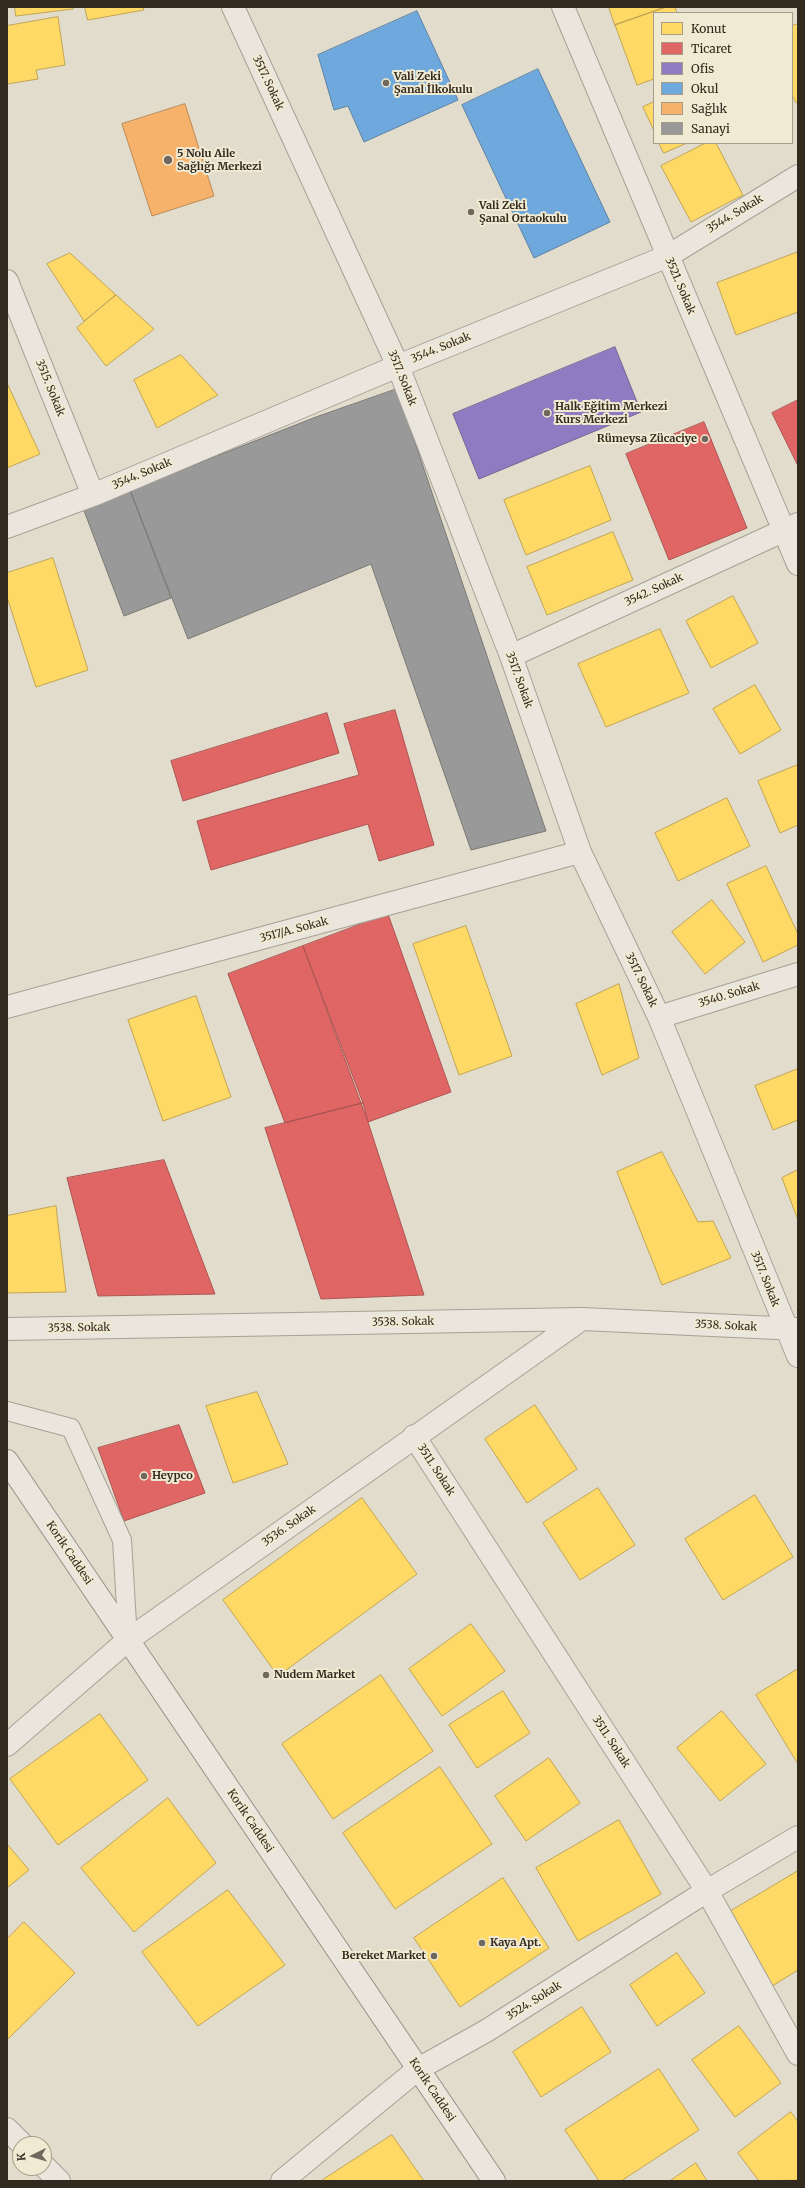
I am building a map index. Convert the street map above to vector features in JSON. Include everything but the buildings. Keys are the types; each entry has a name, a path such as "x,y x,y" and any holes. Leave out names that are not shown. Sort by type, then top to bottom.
{"street":[{"name":"3517. Sokak","path":"233,7 398,366 511,656 580,852 659,1017 792,1329 798,1356"},
{"name":"3521. Sokak","path":"563,7 668,256 791,527 798,564"},
{"name":"3544. Sokak","path":"7,527 93,494 398,366 668,256 798,176"},
{"name":"3515. Sokak","path":"7,281 93,494"},
{"name":"3542. Sokak","path":"511,656 791,527"},
{"name":"3517/A. Sokak","path":"7,1007 580,852"},
{"name":"3540. Sokak","path":"659,1017 798,974"},
{"name":"3538. Sokak","path":"7,1329 582,1319 792,1329"},
{"name":"3536. Sokak","path":"7,1745 128,1640 414,1436 582,1319"},
{"name":"3511. Sokak","path":"414,1436 707,1891 798,2054"},
{"name":"Korik Caddesi","path":"7,1461 494,2181"},
{"name":"3524. Sokak","path":"282,2181 418,2069 486,2031 707,1891 798,1837"}],"lane":[{"path":"7,1411 71,1428 122,1540 128,1640"}],"place":[{"name":"Vali Zeki Şanal İlkokulu","path":"386,83"},
{"name":"5 Nolu Aile Sağlığı Merkezi","path":"168,160"},
{"name":"Vali Zeki Şanal Ortaokulu","path":"471,212"},
{"name":"Halk Eğitim Merkezi Kurs Merkezi","path":"547,413"},
{"name":"Rümeysa Zücaciye","path":"705,439"},
{"name":"Heypco","path":"144,1476"},
{"name":"Nudem Market","path":"266,1675"},
{"name":"Kaya Apt.","path":"482,1943"},
{"name":"Bereket Market","path":"434,1956"}]}
